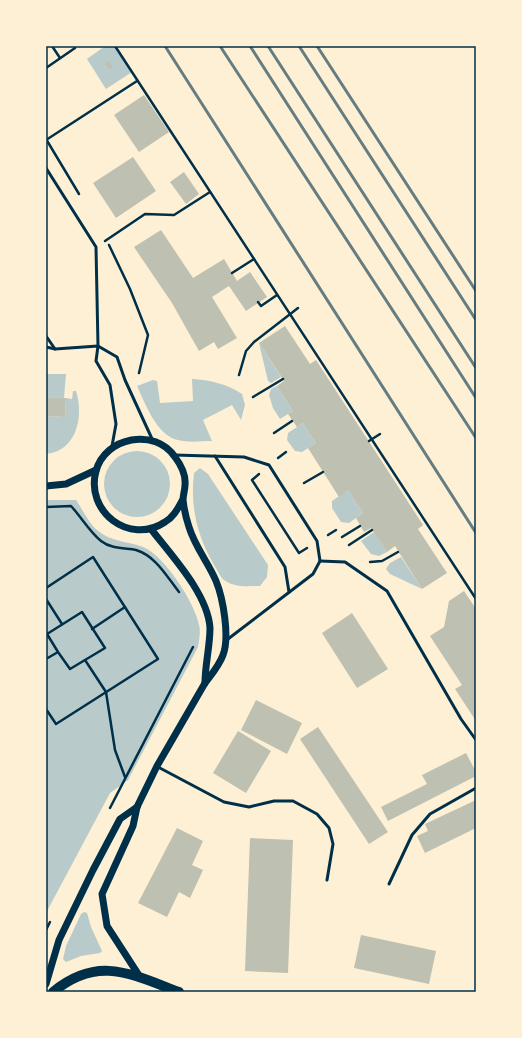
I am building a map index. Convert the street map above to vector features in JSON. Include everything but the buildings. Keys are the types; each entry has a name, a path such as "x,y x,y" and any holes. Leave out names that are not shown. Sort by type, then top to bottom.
{"main road":[{"path":"53,992 75,976 94,970 118,971 140,977 179,992"}],"street":[{"path":"140,977 107,926 102,894 133,826 137,807 157,766 223,655 226,640 222,600 216,581 196,546 189,526 183,499 185,483 182,468 174,455 165,446 153,441 139,438 124,441 112,448 102,458 96,470 94,484 96,498 102,510 111,521 130,529 151,529 165,522 176,512 183,499"},
{"path":"46,486 66,484 96,470"},
{"path":"151,529 198,592 208,616 210,637 206,661 205,683"},
{"path":"46,984 59,940 93,870 120,819 137,807"}],"lane":[{"path":"46,168 96,247 98,346 96,361 110,385 116,424 112,448"},
{"path":"46,336 55,349"},
{"path":"46,347 55,349 98,346 117,357 125,380 153,441"},
{"path":"174,455 244,457 269,465 317,541 320,561 313,574 226,640"},
{"path":"215,456 285,568 288,592"},
{"path":"320,561 345,562 387,591 461,719 476,740"},
{"path":"157,766 224,802 249,807 274,801 293,801 317,814 329,828 333,844 327,880"},
{"path":"390,884 412,835 430,814 476,788"}],"path":[{"path":"52,46 60,58"},
{"path":"115,46 290,314 370,440 476,599"},
{"path":"46,68 75,48"},
{"path":"46,140 137,81"},
{"path":"96,247 145,214 174,215 210,192"},
{"path":"232,273 254,259"},
{"path":"258,302 261,306 277,295"},
{"path":"239,375 246,351 254,342 298,308"},
{"path":"253,397 283,379"},
{"path":"274,433 292,422"},
{"path":"370,440 380,434"},
{"path":"304,483 323,472"},
{"path":"46,507 71,506 88,529 102,542 117,548 137,551 152,558 182,596"},
{"path":"342,537 360,526"},
{"path":"349,545 372,530"},
{"path":"370,562 382,561 398,552"},
{"path":"46,588 93,557 158,659 56,724 46,709"},
{"path":"46,599 62,624"},
{"path":"92,629 125,607"},
{"path":"82,612 92,629 105,648 70,670 47,634 82,612"},
{"path":"108,812 196,640"},
{"path":"46,659 58,652"},
{"path":"85,660 106,692 115,750 125,777"}],"shaded area":[{"path":"105,46 115,46 132,72 106,89 87,59"},
{"path":"259,343 281,377 271,383 268,381"},
{"path":"46,374 66,374 64,398 46,397"},
{"path":"192,379 218,383 242,394 245,405 241,420 232,405 203,420 212,441 195,442 178,440 164,432 158,426 148,410 137,386 153,380 157,381 160,403 193,401"},
{"path":"277,386 293,411 280,419 273,408 269,395 271,389"},
{"path":"73,391 76,391 79,411 76,431 65,446 57,451 46,454 46,416 65,417 66,398 72,399"},
{"path":"303,423 316,443 302,452 295,451 287,440 288,433"},
{"path":"137,451 150,453 160,461 168,471 170,484 168,497 160,507 150,515 137,517 124,515 114,507 106,497 104,484 106,471 114,461 124,453"},
{"path":"200,468 208,474 268,565 267,577 260,586 246,586 228,583 220,575 208,554 199,532 194,509 194,473"},
{"path":"348,490 363,513 349,523 341,522 332,508 332,501"},
{"path":"46,500 76,500 91,523 102,534 113,539 143,547 160,559 169,569 192,605 199,625 200,636 198,647 128,780 110,793 46,913"},
{"path":"374,532 387,552 379,556 371,554 361,541"},
{"path":"401,557 422,589 390,574 386,569 390,563"},
{"path":"84,912 87,913 91,927 102,951 100,953 81,956 66,962 63,959 66,946 81,914"}],"railway":[{"path":"165,46 476,533"},
{"path":"220,46 476,438"},
{"path":"250,46 476,398"},
{"path":"268,46 476,368"},
{"path":"299,46 476,320"},
{"path":"317,46 476,291"}]}
